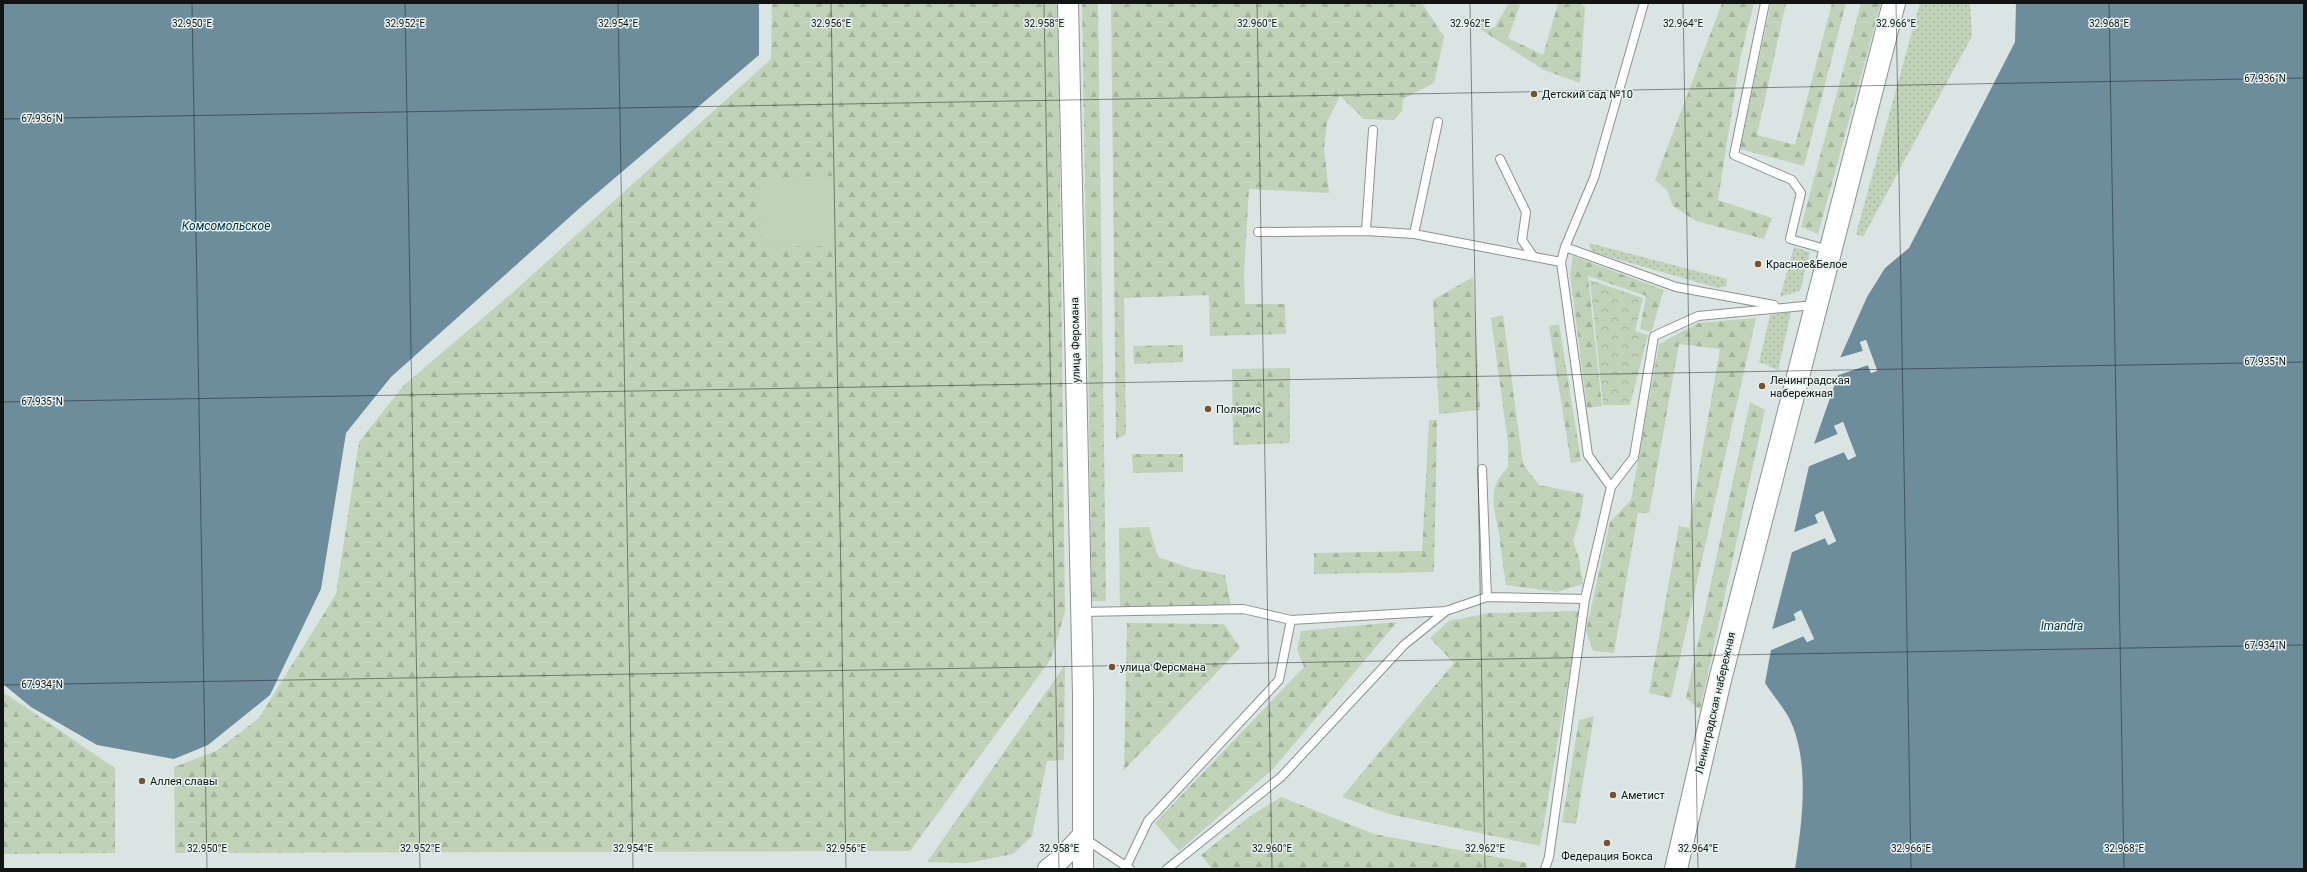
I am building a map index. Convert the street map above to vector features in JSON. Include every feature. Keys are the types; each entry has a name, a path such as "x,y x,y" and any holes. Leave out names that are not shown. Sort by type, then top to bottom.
{"main road":[{"name":"Ленинградская набережная","path":"1676,869 1720,680 1815,305 1894,3"}],"street":[{"name":"улица Ферсмана","path":"1068,3 1083,711 1083,869"},
{"path":"1048,869 1082,836"}],"lane":[{"path":"1611,487 1588,455 1561,262 1565,246 1594,178 1644,3"},
{"path":"1765,3 1734,155 1792,180 1801,193 1790,239 1830,251"},
{"path":"1414,234 1438,122"},
{"path":"1366,231 1373,130"},
{"path":"1500,159 1526,212 1522,240 1533,256"},
{"path":"1258,232 1366,231 1414,234 1561,262"},
{"path":"1565,246 1676,287 1782,307"},
{"path":"1545,869 1549,857 1585,599 1611,487 1634,457 1654,336 1698,316 1815,305"},
{"path":"1482,470 1487,597"},
{"path":"1080,612 1243,609 1291,620 1446,611 1487,597 1585,599"},
{"path":"1167,869 1281,777 1404,645 1446,611"},
{"path":"1082,836 1127,869 1148,821 1279,680 1291,620"}],"green space":[{"path":"772,3 1058,3 1065,612 1051,659 910,851 175,853 174,767 216,751 259,718 336,594 359,442 404,385 511,294 771,59"},
{"path":"1082,3 1098,3 1106,601 1092,601"},
{"path":"1111,3 1422,3 1444,37 1434,83 1403,99 1402,111 1394,120 1364,119 1340,96 1327,122 1324,149 1329,193 1249,189 1244,272 1245,304 1285,304 1286,334 1210,336 1209,295 1124,298 1126,434 1116,440"},
{"path":"1509,3 1520,5 1508,38 1543,55 1558,4 1554,3 1579,3 1585,7 1580,83 1544,70 1460,16 1494,28"},
{"path":"1722,3 1754,3 1740,59 1718,200 1772,218 1764,239 1696,221 1673,206 1667,190 1655,180"},
{"path":"1771,3 1786,3 1757,135 1795,145 1832,3 1846,3 1804,166 1740,149"},
{"path":"1861,3 1881,3 1818,234 1801,227"},
{"path":"1920,3 1970,3 1972,36 1863,237 1856,234"},
{"path":"836,176 836,246 762,247 759,178"},
{"path":"1589,243 1727,279 1726,286 1718,288 1592,252"},
{"path":"1794,247 1810,252 1800,291 1780,297"},
{"path":"1573,256 1664,290 1651,332 1640,329 1646,296 1588,276 1602,406 1587,408 1570,274"},
{"path":"1473,277 1480,410 1439,414 1433,300"},
{"path":"1590,280 1643,298 1635,331 1648,335 1630,405 1603,405"},
{"path":"1791,312 1778,370 1759,362 1770,315"},
{"path":"1503,315 1523,464 1539,485 1584,494 1580,518 1573,541 1579,558 1583,584 1557,592 1506,585 1493,498 1497,483 1501,475 1508,467 1508,443 1491,318"},
{"path":"1756,318 1671,698 1649,693 1679,526 1689,528 1720,349 1679,344 1649,513 1638,513 1614,653 1593,651 1586,631 1610,522 1631,500 1659,344 1698,323"},
{"path":"1559,324 1581,461 1571,463 1549,326"},
{"path":"1183,345 1183,362 1134,364 1133,346"},
{"path":"1290,368 1290,443 1233,445 1232,369"},
{"path":"1750,402 1765,410 1700,710 1686,698"},
{"path":"1429,420 1437,420 1434,572 1314,574 1314,553 1422,551"},
{"path":"1132,454 1183,454 1183,472 1133,473"},
{"path":"1149,527 1158,557 1190,568 1225,575 1231,606 1120,609 1119,528"},
{"path":"1580,611 1540,846 1389,814 1342,797 1454,663 1430,638 1449,621 1488,613"},
{"path":"1397,622 1273,769 1179,851 1155,823 1304,667 1297,649 1301,631"},
{"path":"1127,623 1224,624 1240,648 1124,770"},
{"path":"1065,665 1064,760 1047,761 1032,836 1013,854 968,863 927,862"},
{"path":"3,692 115,768 115,853 3,854"},
{"path":"1594,716 1576,824 1562,822 1579,720"},
{"path":"1281,797 1374,834 1527,863 1526,869 1212,869 1201,855 1249,817"}],"water":[{"name":"Комсомольское","path":"3,3 759,3 759,55 582,206 391,377 346,433 321,589 270,695 208,745 174,759 97,745 31,707 3,684"},
{"name":"Imandra","path":"2016,3 2304,3 2304,869 1795,869 1803,791 1800,752 1795,733 1788,716 1765,683 1771,650 1804,636 1807,642 1814,639 1801,610 1794,614 1796,620 1772,630 1792,552 1825,538 1829,545 1836,541 1823,511 1815,515 1818,523 1794,533 1809,466 1844,452 1848,460 1856,456 1843,422 1834,426 1838,434 1814,444 1838,375 1868,365 1871,373 1877,370 1866,340 1860,342 1863,351 1840,358 1867,297 1885,268 1909,248 2015,42"}],"pier":[{"path":"1866,340 1877,371 1871,373 1868,365 1838,375 1837,373 1868,363 1872,370 1874,369 1865,342 1862,343 1864,352 1841,360 1838,358 1863,351 1860,342"},
{"path":"1843,422 1856,456 1848,460 1844,452 1809,466 1809,464 1844,450 1849,457 1854,455 1842,424 1837,427 1839,436 1814,446 1812,445 1838,434 1834,426"},
{"path":"1823,511 1836,541 1828,545 1825,538 1792,552 1791,550 1825,536 1829,542 1834,540 1822,514 1817,516 1819,524 1795,534 1792,533 1818,523 1815,515"},
{"path":"1801,610 1814,639 1807,642 1803,636 1771,650 1770,648 1803,634 1808,640 1811,638 1800,613 1796,615 1798,621 1773,631 1770,630 1796,620 1794,614"}],"place":[{"name":"Детский сад №10","path":"1534,94"},
{"name":"Красное&Белое","path":"1758,264"},
{"name":"Ленинградская набережная","path":"1762,386"},
{"name":"Полярис","path":"1208,409"},
{"name":"улица Ферсмана","path":"1112,667"},
{"name":"Аллея славы","path":"142,781"},
{"name":"Аметист","path":"1613,795"},
{"name":"Федерация Бокса","path":"1607,843"}]}
